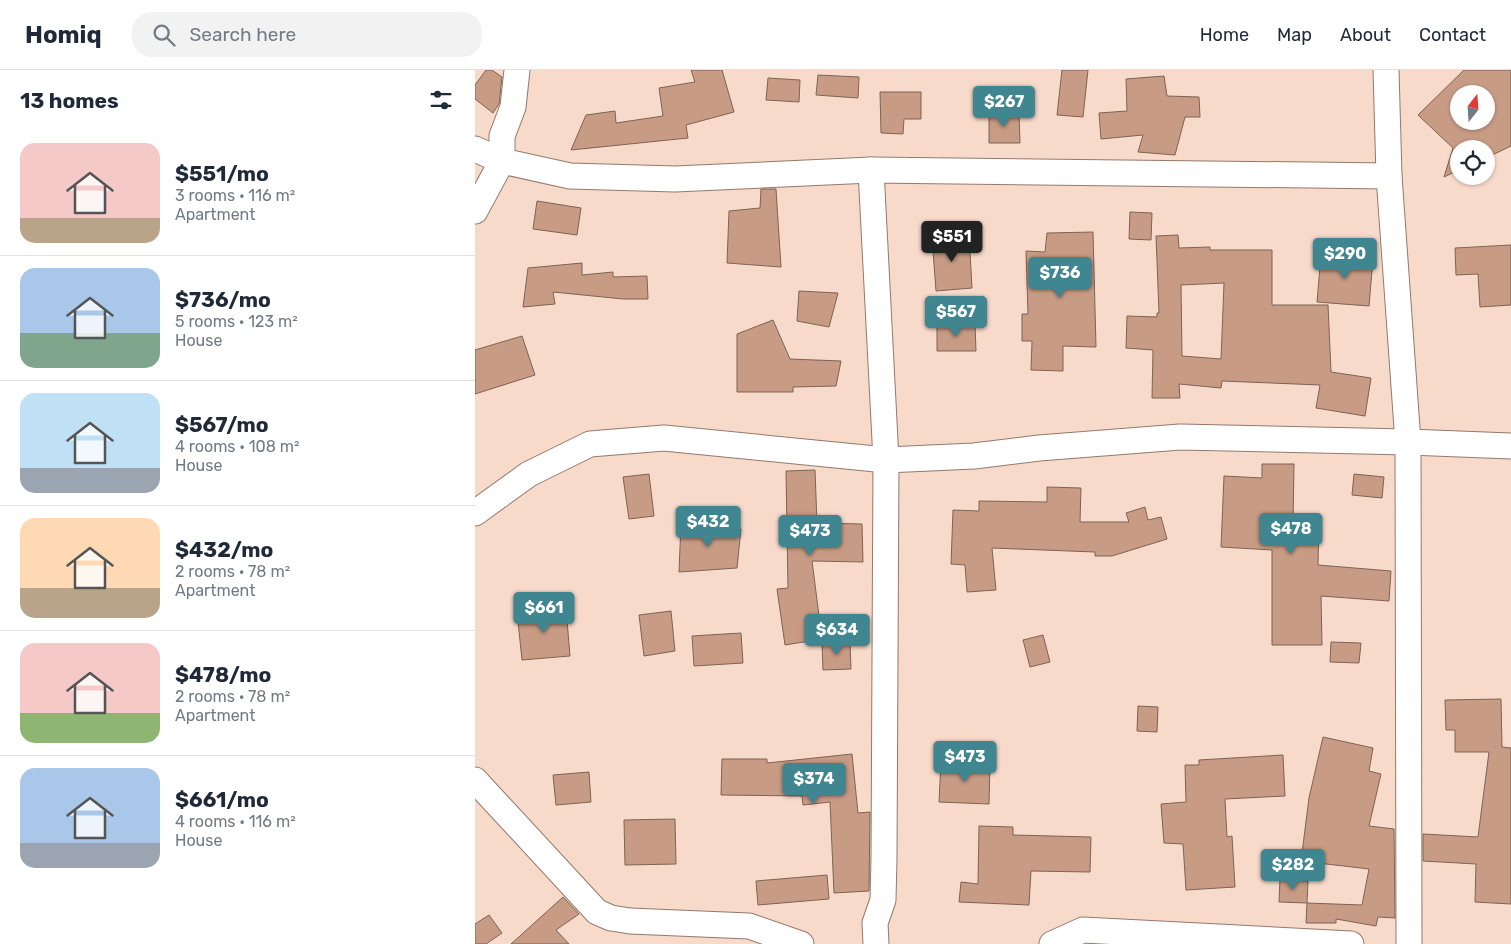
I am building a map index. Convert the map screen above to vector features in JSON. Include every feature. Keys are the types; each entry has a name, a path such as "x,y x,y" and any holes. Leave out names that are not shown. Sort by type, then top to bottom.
{"street":[{"path":"475,211 502,162 502,136 513,107 517,70"},
{"path":"1386,70 1389,176 1408,442 1409,944"},
{"path":"475,149 502,162 570,176 675,179 871,170 1389,176"},
{"path":"871,170 886,460 884,859 883,900 875,923 876,944"},
{"path":"475,513 529,474 590,444 664,438 886,460 974,456 1039,448 1180,437 1511,446"},
{"path":"475,780 597,912 611,918 630,921 749,926 801,944"},
{"path":"1052,944 1083,930 1351,944"}],"building":[{"path":"486,70 492,70 502,77 499,104 493,113 475,99 475,85"},
{"path":"691,70 722,70 734,112 686,125 688,138 571,150 586,115 615,111 616,123 663,116 659,88 695,82"},
{"path":"1062,70 1088,70 1083,117 1057,115"},
{"path":"1464,70 1511,70 1511,146 1495,154 1495,140 1450,140 1450,145 1418,115"},
{"path":"818,75 859,77 858,98 816,95"},
{"path":"1164,76 1167,96 1199,97 1200,117 1185,117 1175,155 1138,152 1143,135 1101,139 1099,113 1127,111 1126,79"},
{"path":"768,78 800,80 799,102 766,100"},
{"path":"880,92 921,92 921,119 904,119 903,134 881,133"},
{"path":"1019,113 1020,143 989,143 989,114"},
{"path":"1450,158 1450,174 1444,177"},
{"path":"761,189 776,189 781,267 727,263 729,211 760,208"},
{"path":"537,201 581,208 577,235 533,229"},
{"path":"1130,212 1152,213 1151,240 1129,239"},
{"path":"1093,232 1096,347 1063,346 1063,371 1031,370 1032,341 1022,341 1022,314 1028,314 1026,251 1045,252 1047,233"},
{"path":"969,235 972,288 936,291 932,237"},
{"path":"1178,235 1179,248 1210,247 1210,250 1272,250 1272,305 1328,305 1331,372 1371,378 1365,416 1316,408 1320,385 1222,381 1221,388 1179,384 1180,398 1152,398 1153,350 1126,348 1127,316 1157,317 1157,313 1159,313 1156,236","holes":["1224,283 1221,359 1182,356 1181,285"]},
{"path":"1511,245 1511,305 1480,307 1478,274 1456,275 1455,248"},
{"path":"1321,255 1373,259 1369,306 1317,302"},
{"path":"582,263 582,275 613,272 613,277 647,276 648,299 623,299 553,292 555,304 523,307 528,268"},
{"path":"799,291 838,293 829,327 797,321"},
{"path":"773,320 790,359 841,361 836,386 793,387 793,392 737,392 737,334"},
{"path":"937,324 975,324 976,351 937,351"},
{"path":"522,336 535,375 475,394 475,350"},
{"path":"1262,464 1294,464 1293,523 1319,523 1318,565 1391,571 1389,601 1321,596 1322,645 1272,645 1272,550 1221,547 1224,476 1262,478"},
{"path":"815,470 817,523 862,524 863,562 812,561 822,639 785,645 777,589 788,588 786,471"},
{"path":"649,474 654,516 629,519 623,477"},
{"path":"1354,474 1384,477 1382,498 1352,495"},
{"path":"1047,487 1081,488 1080,522 1129,522 1126,513 1145,507 1148,520 1161,517 1167,539 1112,556 1095,556 1095,552 992,548 996,590 967,592 965,565 951,564 953,510 979,511 979,501 1047,502"},
{"path":"711,522 711,530 741,529 737,568 679,572 681,523"},
{"path":"566,608 570,656 522,660 517,612"},
{"path":"671,611 675,651 644,656 639,615"},
{"path":"741,633 743,663 694,666 692,636"},
{"path":"1043,635 1050,662 1030,667 1023,640"},
{"path":"1331,642 1361,643 1359,663 1330,662"},
{"path":"850,643 851,669 823,670 822,644"},
{"path":"1501,699 1502,747 1511,748 1511,904 1475,902 1476,864 1423,861 1423,834 1478,837 1489,752 1455,752 1455,730 1446,730 1445,700"},
{"path":"1138,706 1158,707 1157,732 1137,731"},
{"path":"1323,737 1373,748 1369,771 1381,774 1369,826 1394,829 1395,918 1378,917 1376,926 1336,919 1336,923 1306,923 1307,903 1362,905 1369,869 1301,861 1309,798"},
{"path":"852,754 858,813 870,812 869,891 834,893 830,802 803,805 802,796 721,795 722,759 767,759 767,763"},
{"path":"1283,755 1285,796 1225,799 1227,837 1232,836 1235,887 1186,890 1183,844 1164,843 1161,804 1186,802 1185,765 1199,765 1199,760"},
{"path":"941,761 990,763 989,804 939,802"},
{"path":"589,772 591,802 556,805 553,775"},
{"path":"675,819 676,864 625,865 624,820"},
{"path":"979,826 1013,827 1013,835 1091,837 1090,872 1031,871 1029,905 959,902 961,882 978,884"},
{"path":"827,875 829,899 758,905 756,881"},
{"path":"1280,879 1308,881 1307,903 1279,902"},
{"path":"563,897 579,914 556,930 569,944 511,944"},
{"path":"489,915 502,933 486,944 475,944 475,924"}]}
